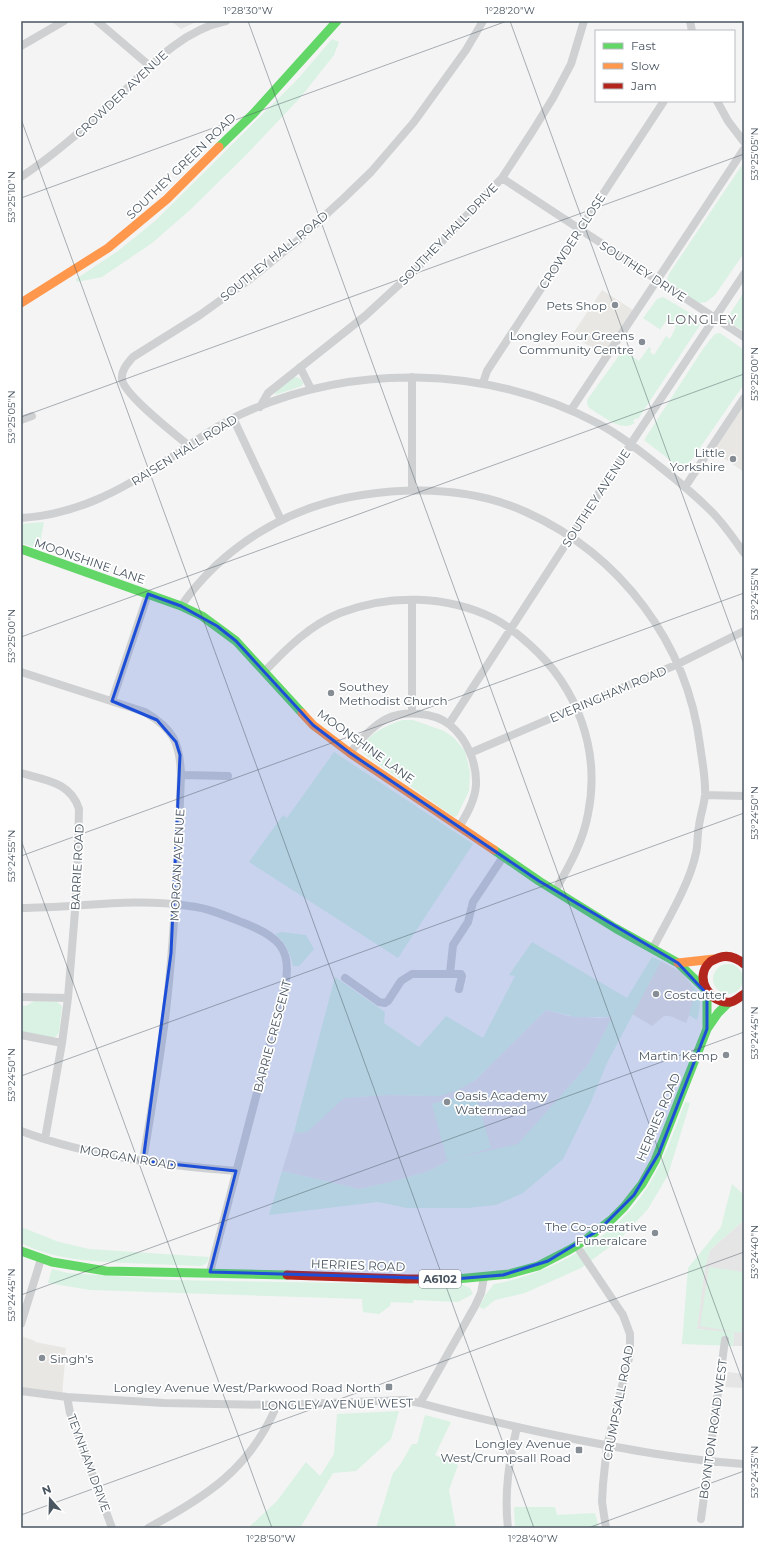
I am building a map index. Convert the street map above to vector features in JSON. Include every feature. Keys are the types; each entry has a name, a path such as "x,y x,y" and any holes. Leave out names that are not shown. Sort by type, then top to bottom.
{"street":[{"path":"21,46 64,21"},
{"path":"97,21 151,67"},
{"name":"CROWDER AVENUE","path":"21,177 62,147 173,46 200,30 226,21"},
{"name":"SOUTHEY GREEN ROAD","path":"21,303 108,248 167,200 254,113 337,21"},
{"name":"SOUTHEY HALL ROAD","path":"188,445 140,404 124,386 122,379 126,364 134,357 200,315 250,279 297,241 348,194 376,166 414,122 466,50 483,21"},
{"name":"SOUTHEY HALL DRIVE","path":"260,407 268,393 365,316 414,271 502,178 553,98 571,64 584,21"},
{"name":"CROWDER CLOSE","path":"483,383 487,371 663,102"},
{"path":"717,102 744,142"},
{"path":"571,410 744,149"},
{"name":"SOUTHEY DRIVE","path":"502,178 744,337"},
{"name":"SOUTHEY AVENUE","path":"449,724 631,444 744,274"},
{"path":"300,367 311,389"},
{"name":"RAISEN HALL ROAD","path":"21,518 66,511 109,495 165,462 188,445 232,418 311,389 381,377 446,378 508,388 571,410 600,425 631,444 685,486 712,512 744,553"},
{"path":"412,377 412,490"},
{"path":"685,486 744,398"},
{"path":"21,420 32,416"},
{"path":"232,418 281,520"},
{"path":"181,606 201,580 229,554 246,542 281,520 326,503 351,497 412,490 447,492 496,501 525,511 571,537 607,565 632,592 658,627 678,664 690,695 697,723 705,795 698,828 696,855 675,907 653,948"},
{"name":"MOONSHINE LANE","path":"21,549 181,606 202,616 236,642 313,725 350,753 554,890 615,928 653,948 659,954 678,963 706,991"},
{"path":"112,701 148,594"},
{"path":"264,672 289,646 314,627 340,614 366,605 394,600 430,600 473,610 494,618 510,629 536,651 565,685 577,708 584,726 591,764 590,806 584,833 576,855 554,890"},
{"path":"412,600 412,713"},
{"name":"EVERINGHAM ROAD","path":"470,753 678,664 744,631"},
{"name":"MORGAN AVENUE","path":"21,672 145,712 167,729 176,742 180,756 181,775 175,904 166,1012 144,1161"},
{"path":"350,753 374,727 386,719 399,714 412,713 424,715 449,724 463,740 470,753 475,770 476,785 474,798 468,813 459,827"},
{"name":"BARRIE ROAD","path":"21,773 60,785 69,790 76,799 80,819 76,906 68,998 62,1043 45,1139"},
{"path":"181,775 228,776"},
{"path":"705,795 744,796"},
{"path":"450,973 453,945 468,922 473,902 503,857"},
{"name":"BARRIE CRESCENT","path":"21,908 140,903 175,904 213,911 262,931 280,945 285,952 288,961 285,986 210,1272"},
{"path":"678,963 714,959 744,952"},
{"path":"731,956 737,958 744,964"},
{"name":"A6102","path":"707,1029 708,1009 703,975 705,969 714,959"},
{"path":"345,978 379,1002 384,1003 388,1001 400,981 406,976 412,974 461,974 462,976 459,989"},
{"name":"A6102","path":"706,991 718,1001 738,1000"},
{"path":"21,997 68,998"},
{"name":"A6102","path":"707,1029 718,1013 738,1000"},
{"name":"HERRIES ROAD","path":"21,1251 41,1259 77,1268 106,1270 400,1279 454,1279 504,1275 523,1270 548,1261 599,1230 618,1213 634,1195 659,1153 707,1029"},
{"path":"21,1035 62,1043"},
{"name":"MORGAN ROAD","path":"21,1131 45,1139 105,1154 186,1167 236,1171"},
{"name":"CRUMPSALL ROAD","path":"576,1245 623,1315 630,1334 630,1354 607,1446 602,1502 606,1528"},
{"path":"21,1324 41,1259"},
{"path":"420,1402 476,1306 481,1293 484,1277"},
{"name":"BOYNTON ROAD WEST","path":"701,1519 724,1340"},
{"name":"LONGLEY AVENUE WEST","path":"21,1391 67,1397 164,1403 277,1405 404,1400 420,1402 517,1427 607,1446 658,1455 744,1464"},
{"name":"TEYNHAM DRIVE","path":"67,1397 70,1413 112,1528"},
{"path":"148,1528 219,1485 238,1467 257,1444 269,1424 277,1405"},
{"path":"508,1528 506,1490 509,1463 517,1427"}],"highlighted area":[{"path":"148,594 181,606 217,626 236,641 313,725 350,753 539,881 678,963 707,994 707,1029 659,1153 634,1195 599,1230 548,1261 503,1275 454,1279 210,1272 236,1171 143,1161 171,953 180,755 176,742 157,720 112,701"}],"shaded area":[{"path":"171,21 198,21 181,29"},
{"path":"602,290 636,312 606,357 572,335"},
{"path":"744,398 744,472 710,449"},
{"path":"661,961 681,972 691,984 695,995 692,1009 686,1023 670,1016 664,1016 652,1026 632,1014"},
{"name":"Oasis Academy Watermead","path":"546,1010 568,1016 600,1018 613,1017 588,1065 518,1145 452,1159 429,1171 395,1181 359,1189 282,1171 294,1132 299,1133 344,1098 388,1095 439,1096 474,1081"},
{"path":"744,1220 744,1346 733,1346 734,1333 697,1329 705,1267 710,1250"},
{"path":"21,1336 35,1342 66,1348 62,1397 21,1391"},
{"path":"728,1372 744,1374 744,1388 725,1387"}],"green space":[{"path":"332,39 339,42 334,55 300,98 247,154 190,210 152,243 102,277 77,282 76,279 118,251 155,221 297,80"},
{"path":"744,162 744,253 715,295 706,302 699,303 673,286 667,280 669,274"},
{"path":"744,292 744,331 728,322 728,317"},
{"path":"663,297 697,317 700,325 638,419 636,418 633,421 635,423 630,426 624,426 612,422 589,408 587,400 623,350 639,361 649,347 651,349 650,352 654,355 666,336 670,339 676,327 666,321 660,330 643,318 657,299"},
{"path":"720,333 744,350 744,384 684,471 644,440 703,349 715,334"},
{"path":"293,377 300,379 303,383 302,386 275,395 276,391"},
{"path":"44,522 39,549 21,543 21,524"},
{"path":"402,720 413,720 444,731 454,738 465,751 470,772 469,791 457,816 454,817 364,754 361,749 364,743 373,734"},
{"path":"334,752 473,844 398,958 249,862 283,815 287,818"},
{"path":"282,932 306,935 314,949 299,966 293,966 287,948 275,934"},
{"path":"532,942 627,998 652,957 661,961 607,1063 590,1104 563,1159 523,1193 496,1205 468,1208 407,1208 378,1202 269,1215 282,1171 359,1189 395,1181 429,1171 452,1159 447,1160 432,1104 475,1092 491,1148 453,1159 518,1144 588,1065 612,1017 576,1017 546,1010 474,1081 456,1091 439,1096 388,1095 344,1098 307,1132 294,1132 335,977 385,1012 384,1023 419,1047 446,1016 483,1038 515,976 509,975"},
{"path":"728,964 739,968 743,979 739,990 728,994 717,990 713,979 717,968"},
{"path":"691,984 695,988 700,1001 697,1020 689,1015 695,995"},
{"path":"34,1001 57,1002 62,1006 59,1032 57,1036 52,1038 21,1031 21,1005 26,1006"},
{"path":"685,1102 690,1103 668,1175 648,1209 619,1240 581,1268 525,1293 495,1300 484,1309 479,1307 486,1294 494,1284 538,1272 560,1262 600,1238 617,1223 633,1206 653,1178 668,1146"},
{"path":"732,1184 744,1195 744,1220 710,1250 705,1267 697,1329 734,1332 733,1346 682,1344 688,1268 721,1227"},
{"path":"21,1227 59,1242 89,1249 209,1257 207,1263 201,1266 73,1259 34,1249 21,1243"},
{"path":"709,1267 744,1272 744,1312 741,1333 700,1326"},
{"path":"52,1269 68,1273 173,1280 463,1285 470,1288 473,1294 458,1302 413,1300 414,1303 391,1302 390,1306 379,1314 363,1312 362,1299 90,1290 48,1283"},
{"path":"399,1411 391,1439 356,1471 333,1473 300,1528 248,1528 277,1501 306,1462 320,1476 334,1454 337,1414"},
{"path":"425,1415 451,1422 435,1455 458,1465 449,1490 456,1528 376,1528 393,1473 400,1465 412,1444 417,1444"},
{"path":"514,1507 555,1507 557,1515 595,1513 599,1528 515,1528"}],"traffic: fast":[{"path":"219,147 254,113 337,21"},
{"path":"21,549 181,606 202,616 236,641 302,713"},
{"path":"494,850 539,881 615,928 678,963 704,988"},
{"path":"707,994 707,1028"},
{"path":"457,1279 509,1274 538,1266 584,1241 612,1219 624,1207 642,1184 655,1161 707,1029 718,1013 728,1003"},
{"path":"21,1251 52,1262 106,1271 287,1275"}],"traffic: slow":[{"path":"21,303 108,248 167,199 219,147"},
{"path":"302,713 313,725 350,753 494,850"},
{"path":"678,963 714,959"}],"traffic: jam":[{"path":"744,964 732,957 725,956 710,962 705,968 703,975 706,989 716,999 723,1002 731,1002 744,994"},
{"path":"287,1275 457,1279"}],"place":[{"name":"Pets Shop","path":"615,305"},
{"name":"Longley Four Greens Community Centre","path":"642,342"},
{"name":"Little Yorkshire","path":"733,459"},
{"name":"Southey Methodist Church","path":"331,693"},
{"name":"Costcutter","path":"656,994"},
{"name":"Martin Kemp","path":"726,1055"},
{"name":"Oasis Academy Watermead","path":"447,1102"},
{"name":"The Co-operative Funeralcare","path":"655,1233"},
{"name":"Singh's","path":"42,1358"},
{"name":"Longley Avenue West/Parkwood Road North","path":"389,1387"},
{"name":"Longley Avenue West/Crumpsall Road","path":"579,1450"}],"district":[{"name":"LONGLEY","path":"702,319"}]}
